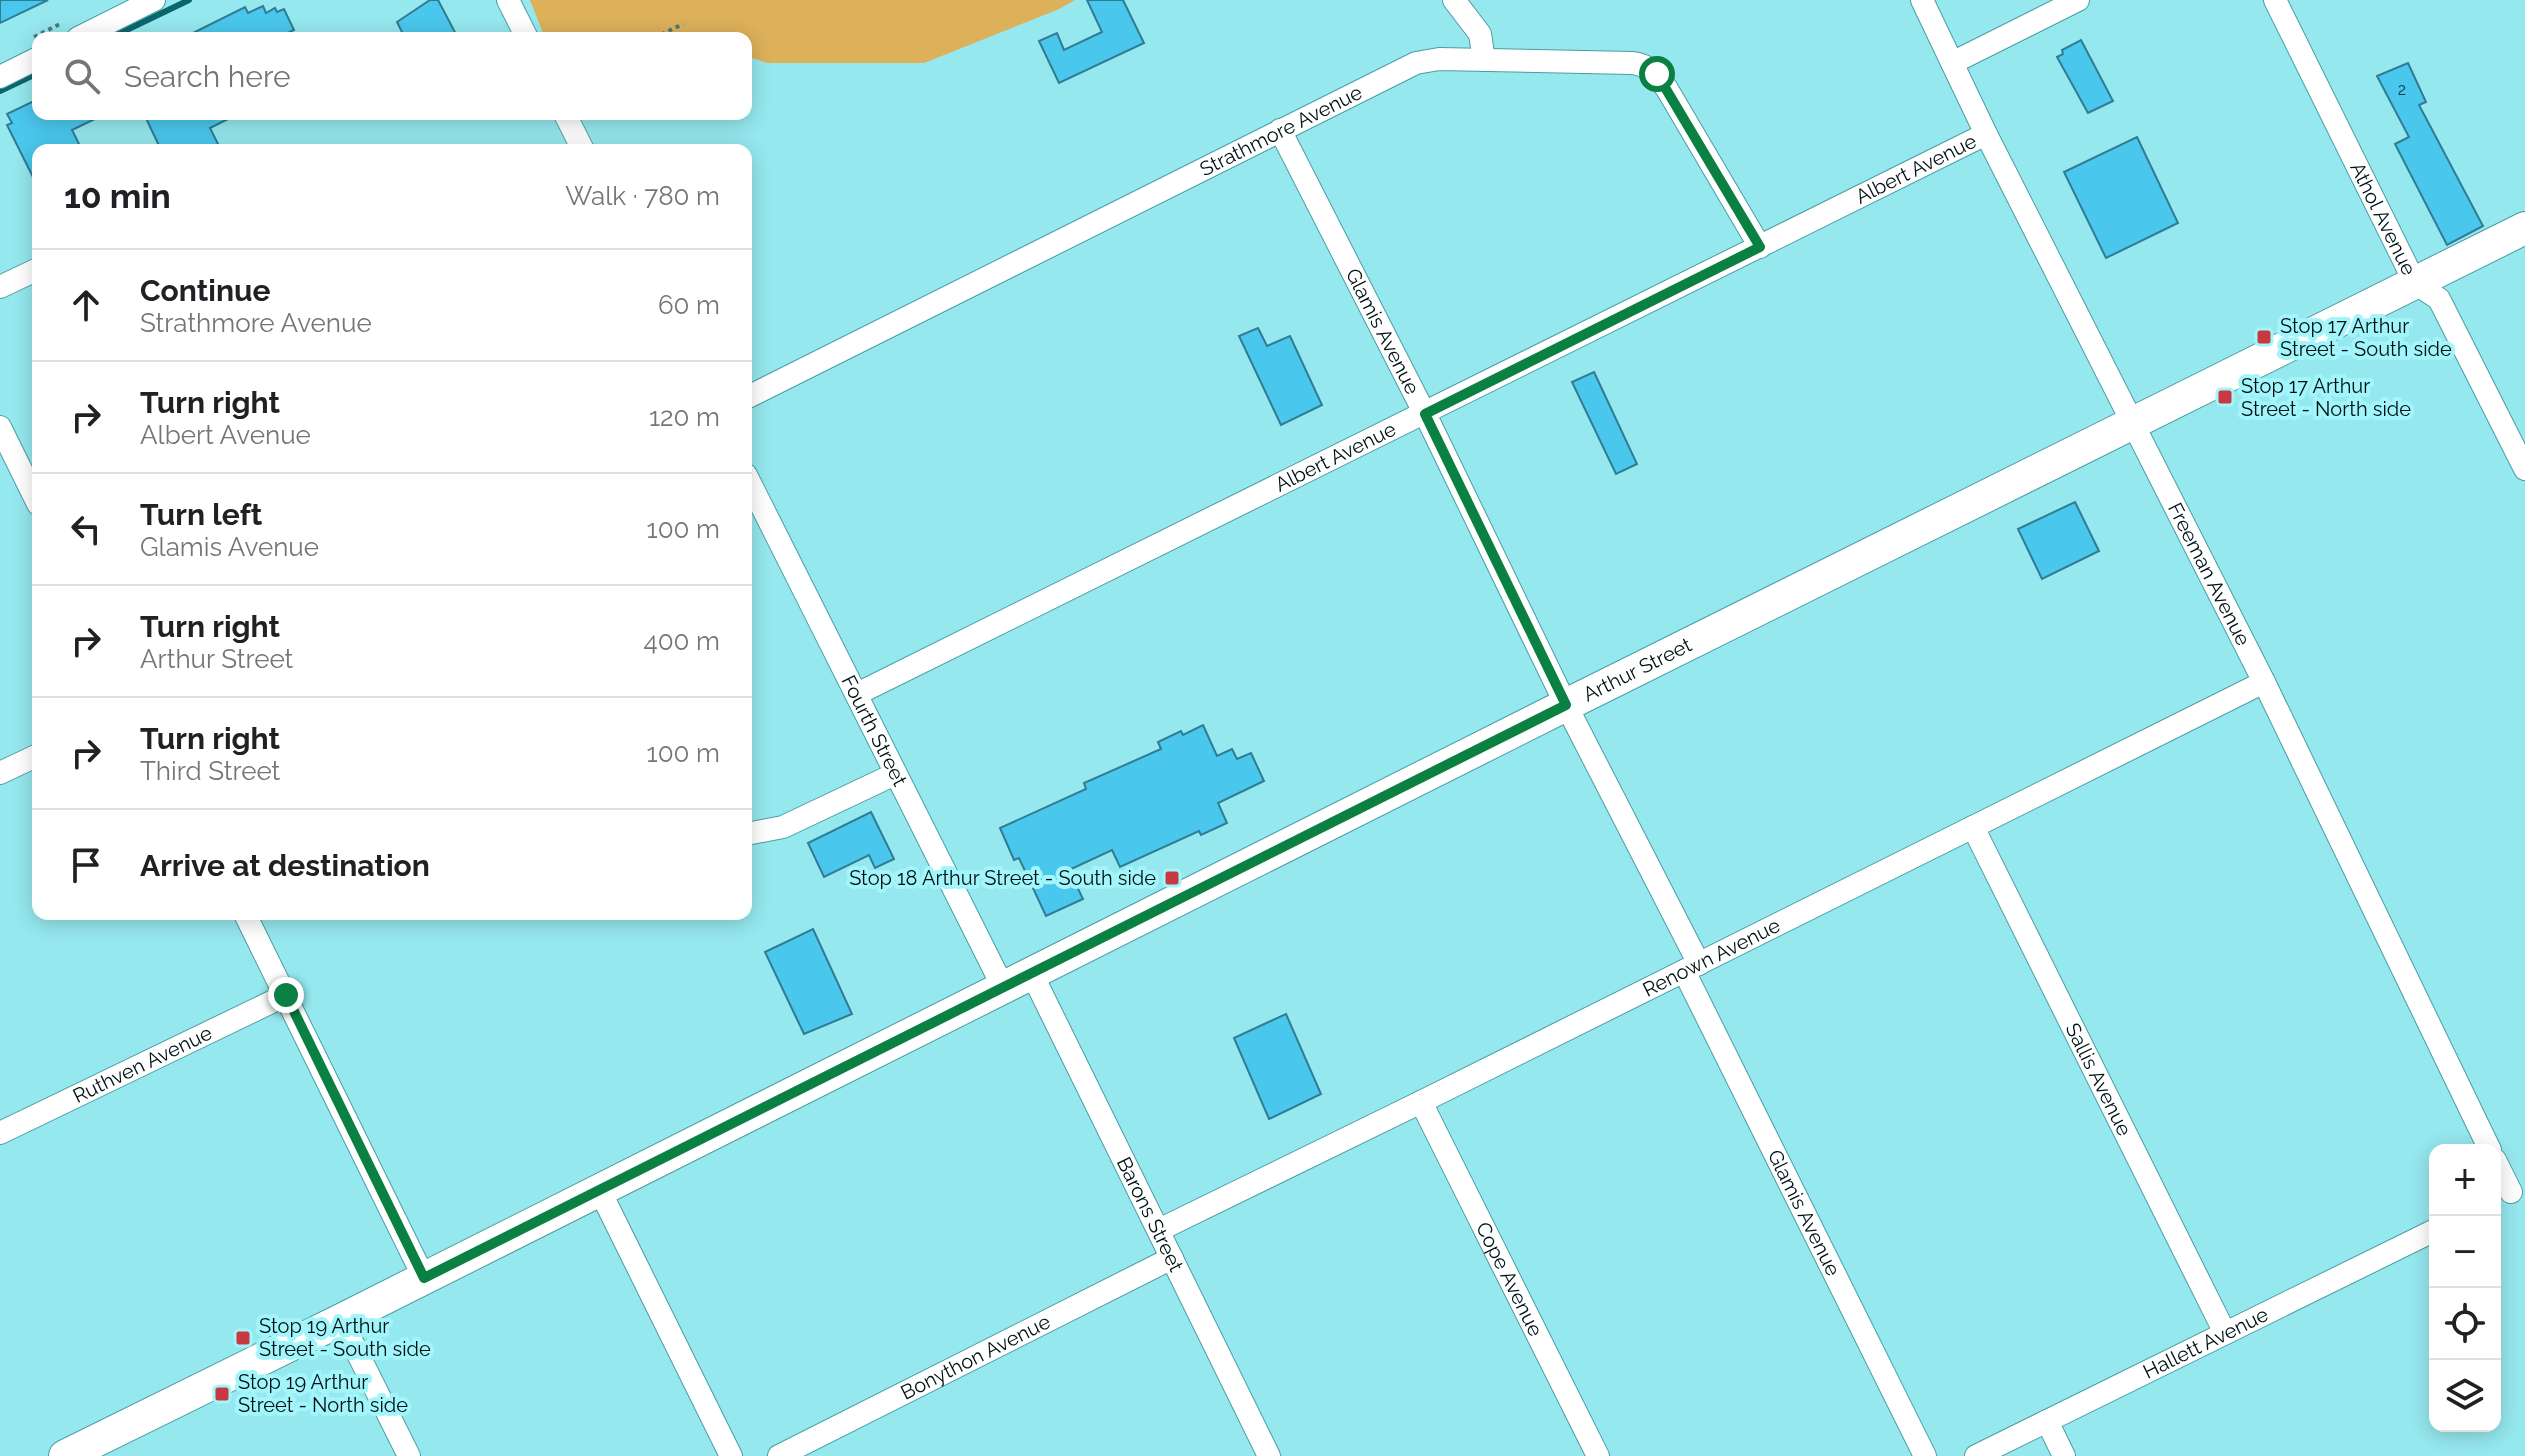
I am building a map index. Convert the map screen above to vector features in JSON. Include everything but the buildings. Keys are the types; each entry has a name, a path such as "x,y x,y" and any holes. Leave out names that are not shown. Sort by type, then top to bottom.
{"street":[{"path":"71,30 154,0"},
{"path":"508,0 524,32"},
{"path":"1454,0 1480,34 1484,60"},
{"name":"Freeman Avenue","path":"1922,0 1986,134 2264,682 2487,1144"},
{"path":"1952,63 2078,0"},
{"name":"Athol Avenue","path":"2275,0 2415,283 2439,299 2525,469"},
{"path":"0,77 32,50"},
{"name":"Strathmore Avenue","path":"752,395 1416,63 1439,59 1632,63 1652,69 1667,89 1760,247"},
{"path":"568,120 580,144"},
{"name":"Glamis Avenue","path":"1280,130 1425,414 1925,1456"},
{"name":"Albert Avenue","path":"857,694 1986,134"},
{"name":"Arthur Street","path":"74,1454 1566,705 2525,228"},
{"path":"0,287 32,272"},
{"path":"2,436 32,493"},
{"name":"Fourth Street","path":"752,487 895,774 1017,980"},
{"name":"Renown Avenue","path":"1159,1230 2264,682"},
{"path":"0,773 32,758"},
{"path":"752,833 783,827 895,774"},
{"name":"Sallis Avenue","path":"1973,827 2225,1333"},
{"path":"248,920 424,1278"},
{"name":"Barons Street","path":"1017,980 1159,1230 1269,1456"},
{"name":"Ruthven Avenue","path":"0,1133 286,995"},
{"name":"Cope Avenue","path":"1421,1102 1598,1456"},
{"path":"2501,1173 2510,1192"},
{"path":"600,1191 731,1456"},
{"name":"Hallett Avenue","path":"1976,1456 2429,1233"},
{"name":"Bonython Avenue","path":"779,1456 1172,1258"},
{"path":"341,1320 409,1456"},
{"path":"2047,1421 2064,1456"}],"path":[{"path":"666,32 683,24"}],"shaded area":[{"path":"530,0 1075,0 924,63 767,63 752,58 752,32 543,32"}],"waterway":[{"path":"122,32 189,0"},
{"path":"0,91 32,76"}],"place":[{"name":"Stop 17 Arthur Street - South side","path":"2264,337"},
{"name":"Stop 17 Arthur Street - North side","path":"2225,397"},
{"name":"Stop 18 Arthur Street - South side","path":"1172,878"},
{"name":"Stop 19 Arthur Street - South side","path":"243,1338"},
{"name":"Stop 19 Arthur Street - North side","path":"222,1394"}],"route":[{"path":"286,995 424,1278 1566,705 1425,414 1760,247 1657,74"}]}
